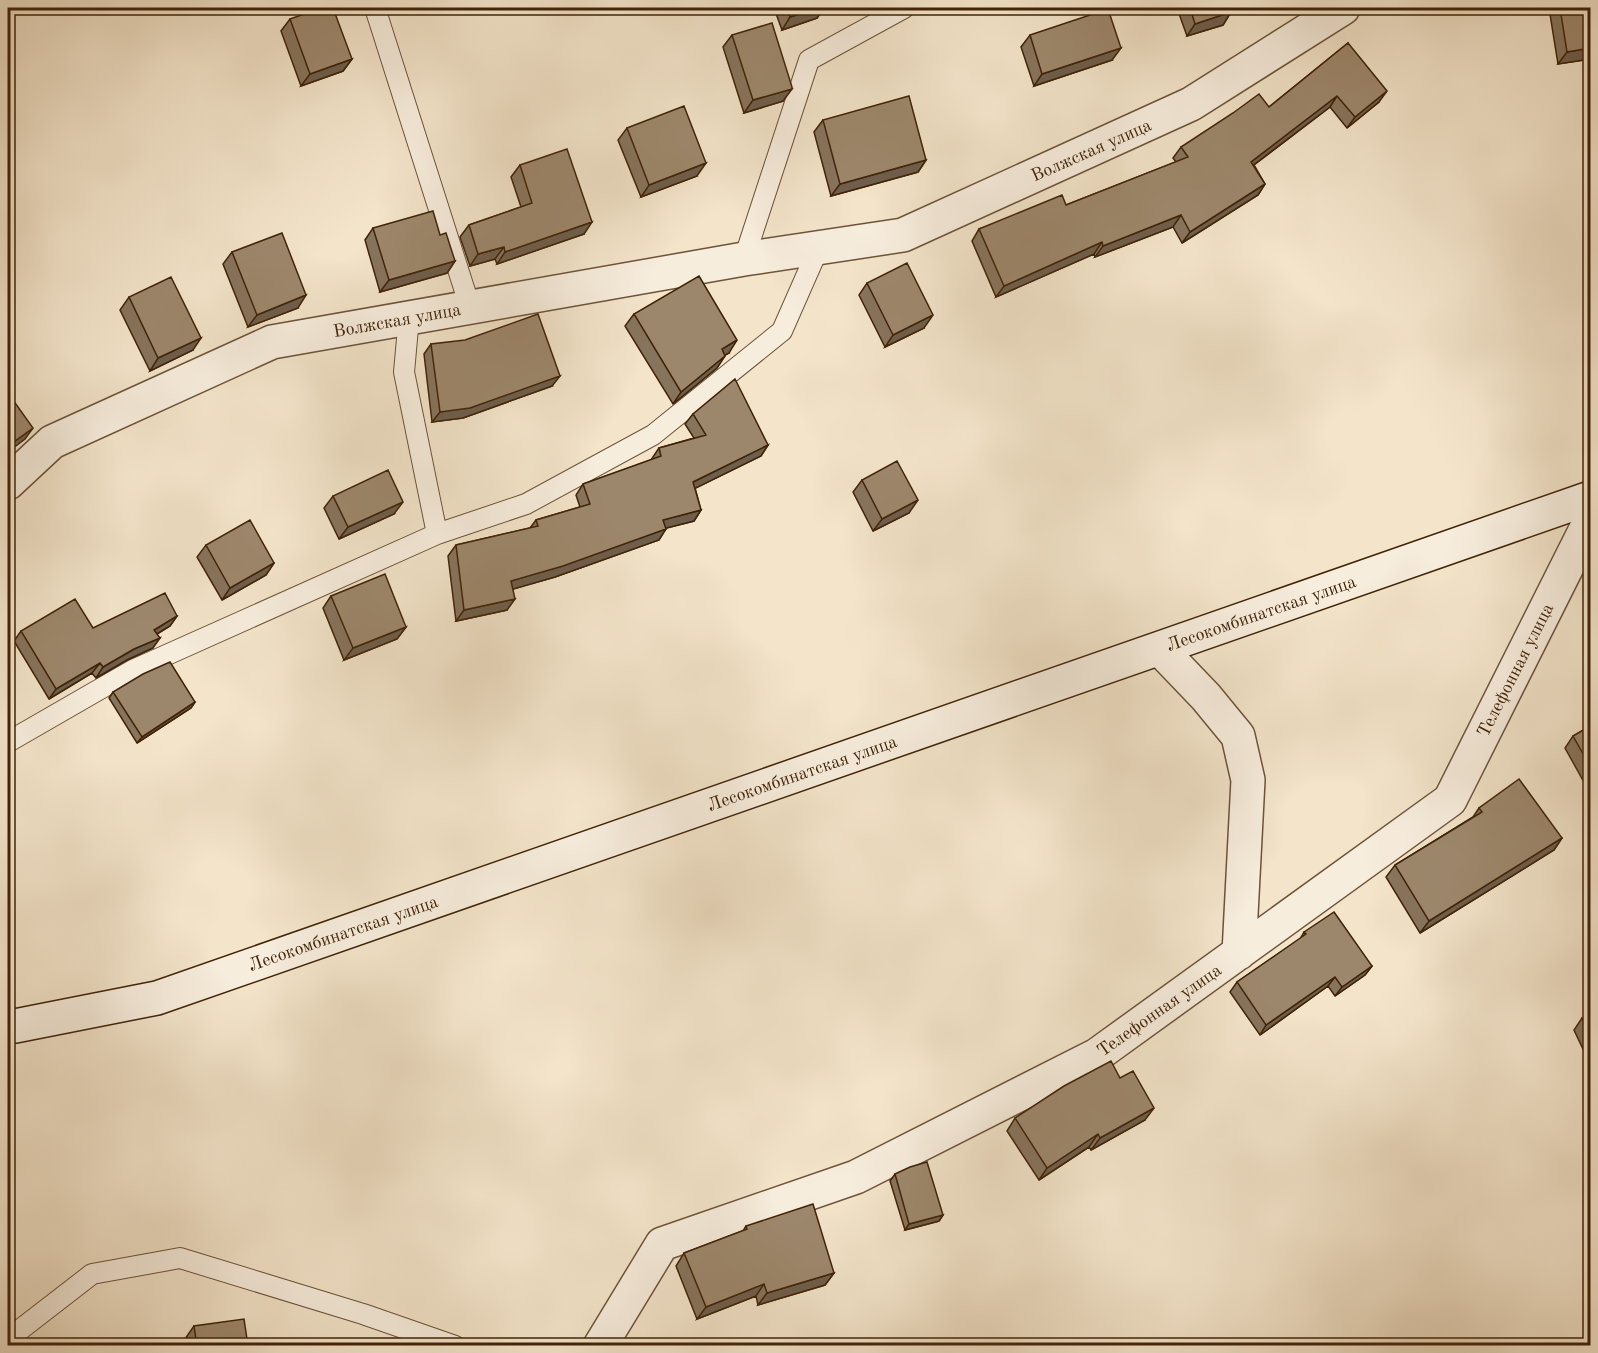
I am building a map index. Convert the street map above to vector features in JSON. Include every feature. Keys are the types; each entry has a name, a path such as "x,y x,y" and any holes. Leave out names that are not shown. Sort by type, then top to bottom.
{"street":[{"name":"Волжская улица","path":"8,483 52,442 272,342 744,259 903,235 1191,104 1343,8"},
{"name":"Лесокомбинатская улица","path":"8,1026 157,998 1590,498"},
{"name":"Телефонная улица","path":"600,1346 662,1244 856,1177 1097,1055 1450,800 1590,521"},
{"path":"1160,649 1238,736 1248,780 1239,953"}],"lane":[{"path":"375,8 470,307"},
{"path":"744,259 809,60 904,8"},
{"path":"8,742 133,670 437,534 526,504 653,435 782,331 819,248"},
{"path":"409,317 404,372 437,534"},
{"path":"8,1339 92,1274 180,1258 363,1314 455,1346"}],"building":[{"path":"321,8 333,8 352,59 310,74 290,19"},
{"path":"787,8 819,8 790,17"},
{"path":"1190,8 1230,8 1231,12 1195,24"},
{"path":"1560,8 1590,8 1590,48 1567,52"},
{"path":"1108,9 1121,48 1042,74 1030,35"},
{"path":"772,23 792,89 753,100 732,35"},
{"path":"1348,43 1387,91 1355,117 1337,96 1251,162 1265,184 1190,232 1181,215 1103,246 1102,242 1004,286 979,229 1062,195 1066,205 1188,157 1181,147 1259,94 1269,107"},
{"path":"909,96 926,160 840,184 823,120"},
{"path":"684,106 706,163 649,185 627,128"},
{"path":"567,149 592,222 505,252 504,247 478,254 469,225 532,203 520,165"},
{"path":"433,211 440,235 446,233 455,261 389,280 373,228"},
{"path":"282,233 306,295 257,315 232,252"},
{"path":"907,263 933,315 893,335 867,283"},
{"path":"699,276 737,340 722,349 725,356 681,392 634,314"},
{"path":"171,277 201,338 158,358 129,297"},
{"path":"538,314 560,376 470,408 440,412 431,344 465,340"},
{"path":"735,379 768,445 693,482 701,510 663,520 666,529 563,566 511,581 515,599 464,610 456,545 538,526 536,520 590,504 583,484 661,456 659,448 706,435 693,414"},
{"path":"8,393 33,428 8,446"},
{"path":"897,461 918,500 882,519 862,480"},
{"path":"388,470 403,502 348,527 333,496"},
{"path":"250,520 274,563 230,588 206,545"},
{"path":"385,574 406,627 353,648 331,596"},
{"path":"165,593 177,616 154,630 160,638 134,649 103,667 100,663 56,689 21,631 75,599 93,628"},
{"path":"170,662 195,702 142,737 113,692 143,674"},
{"path":"1590,726 1590,766 1573,736"},
{"path":"1519,779 1562,838 1429,921 1395,865 1482,812 1479,808"},
{"path":"1334,912 1372,966 1342,987 1335,977 1266,1025 1237,982"},
{"path":"1590,1013 1590,1035 1582,1018"},
{"path":"1111,1061 1120,1078 1133,1071 1154,1108 1100,1138 1098,1134 1047,1168 1015,1118 1064,1086"},
{"path":"927,1162 943,1215 909,1224 895,1174"},
{"path":"813,1204 834,1273 767,1293 764,1284 706,1307 684,1253 747,1229 746,1226"},
{"path":"244,1319 248,1346 197,1346 194,1326"}]}
